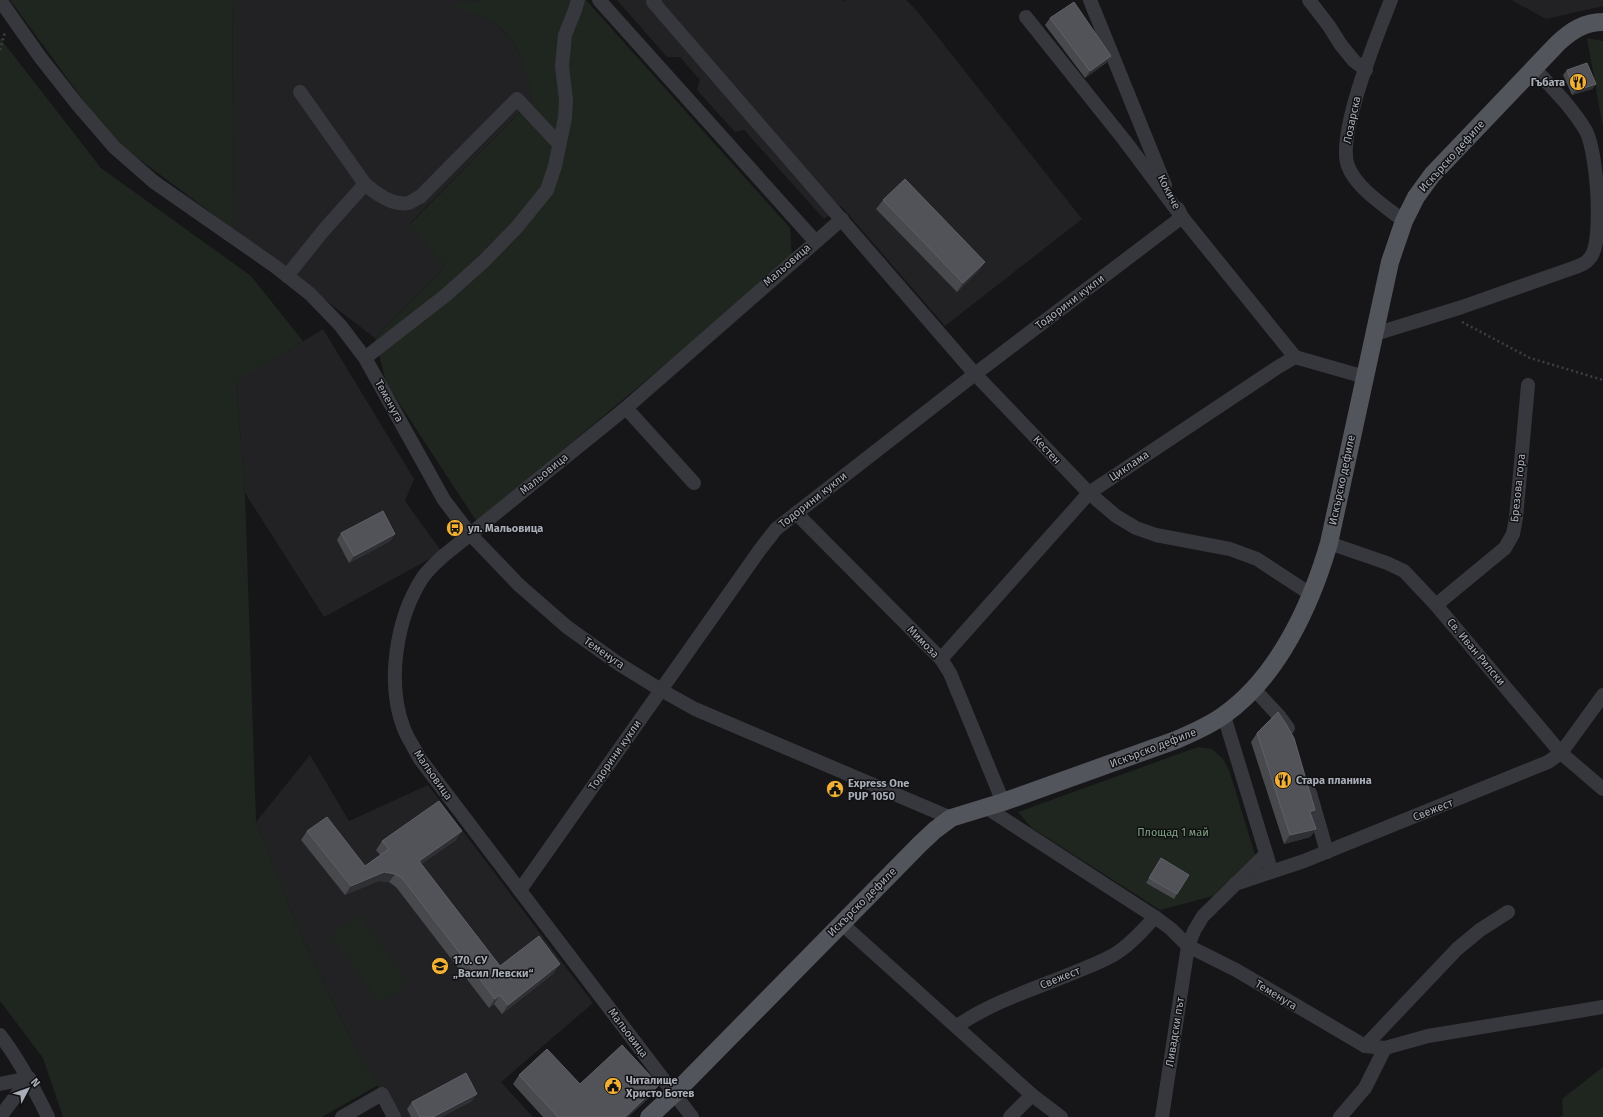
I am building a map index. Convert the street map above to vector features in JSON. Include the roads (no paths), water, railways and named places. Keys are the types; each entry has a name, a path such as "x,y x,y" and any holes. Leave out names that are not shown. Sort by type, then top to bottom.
{"main road":[{"name":"Искърско дефиле","path":"649,1117 674,1094 841,923 935,830 952,818 995,805 1176,740 1201,729 1224,716 1254,689 1284,646 1312,595 1329,543 1390,262 1404,221 1416,197 1432,175 1533,67 1571,31 1585,24 1603,22"}],"street":[{"name":"Теменуга","path":"0,0 40,57 77,104 114,147 154,182 288,276 310,294 340,325 365,358 444,500 470,534 519,585 567,627 619,664 695,709 952,818"},
{"path":"365,358 446,295 484,261 517,227 547,190 555,166 565,118 566,106 562,66 565,35 578,0"},
{"path":"599,0 814,241"},
{"name":"Кестен","path":"654,0 653,2 842,218 975,374 1089,493 1116,516 1136,528 1156,535 1230,549 1257,559 1312,595"},
{"name":"Кокиче","path":"1090,0 1160,175 1182,217 1295,357"},
{"path":"1309,0 1354,61 1366,70"},
{"name":"Лозарска","path":"1391,0 1366,70 1346,135 1345,155 1348,167 1355,179 1365,190 1404,221"},
{"path":"1026,17 1125,141 1182,217"},
{"path":"1375,334 1443,313 1587,263 1594,253 1600,215 1591,147 1586,133 1574,113 1533,67"},
{"path":"300,92 365,184 378,196 395,201 408,203 420,197 517,98 559,144"},
{"path":"288,276 323,231 365,184"},
{"name":"Тодорини кукли","path":"520,890 758,551 776,529 975,374 1182,217"},
{"name":"Мальовица","path":"692,1117 420,759 404,729 395,695 395,658 401,630 411,601 424,577 442,557 626,408 814,241 842,218"},
{"path":"1295,357 1365,377"},
{"name":"Циклама","path":"941,659 1089,493 1295,357"},
{"name":"Брезова гора","path":"1436,605 1505,548 1513,534 1516,518 1528,385"},
{"path":"626,408 694,483"},
{"name":"Мимоза","path":"796,513 941,659 950,673 995,805"},
{"name":"Св. Иван Рилски","path":"1329,543 1388,563 1404,571 1436,605 1561,753 1603,790"},
{"path":"1254,689 1280,717 1289,730 1293,740"},
{"name":"Свежест","path":"1235,884 1327,852 1533,770 1561,753 1603,695"},
{"path":"1224,716 1271,871"},
{"path":"1306,780 1327,852"},
{"name":"Теменуга","path":"995,805 1155,917 1171,929 1188,946 1236,970 1364,1046 1385,1048 1428,1036 1603,1007"},
{"name":"Ливадски път","path":"1162,1117 1188,946 1194,931 1204,916 1266,854"},
{"path":"1364,1046 1457,948 1480,930 1508,912"},
{"name":"Свежест","path":"957,1026 974,1014 992,1005 1096,964 1116,953 1134,939 1155,917"},
{"path":"841,923 1032,1095 1061,1117"},
{"path":"0,1035 29,1078 48,1117"},
{"path":"1340,1117 1365,1088 1385,1048"},
{"path":"0,1084 29,1078"},
{"path":"0,1117 29,1078"},
{"path":"342,1117 382,1094 394,1117"},
{"path":"1010,1117 1032,1095"}],"place":[{"name":"Гъбата","path":"1578,82"},
{"name":"ул. Мальовица","path":"455,528"},
{"name":"Стара планина","path":"1283,780"},
{"name":"Express One PUP 1050","path":"835,789"},
{"name":"170. СУ „Васил Левски“","path":"440,966"},
{"name":"Читалище Христо Ботев","path":"613,1086"}],"park label":[{"name":"Площад 1 май","path":"1173,832"}]}
